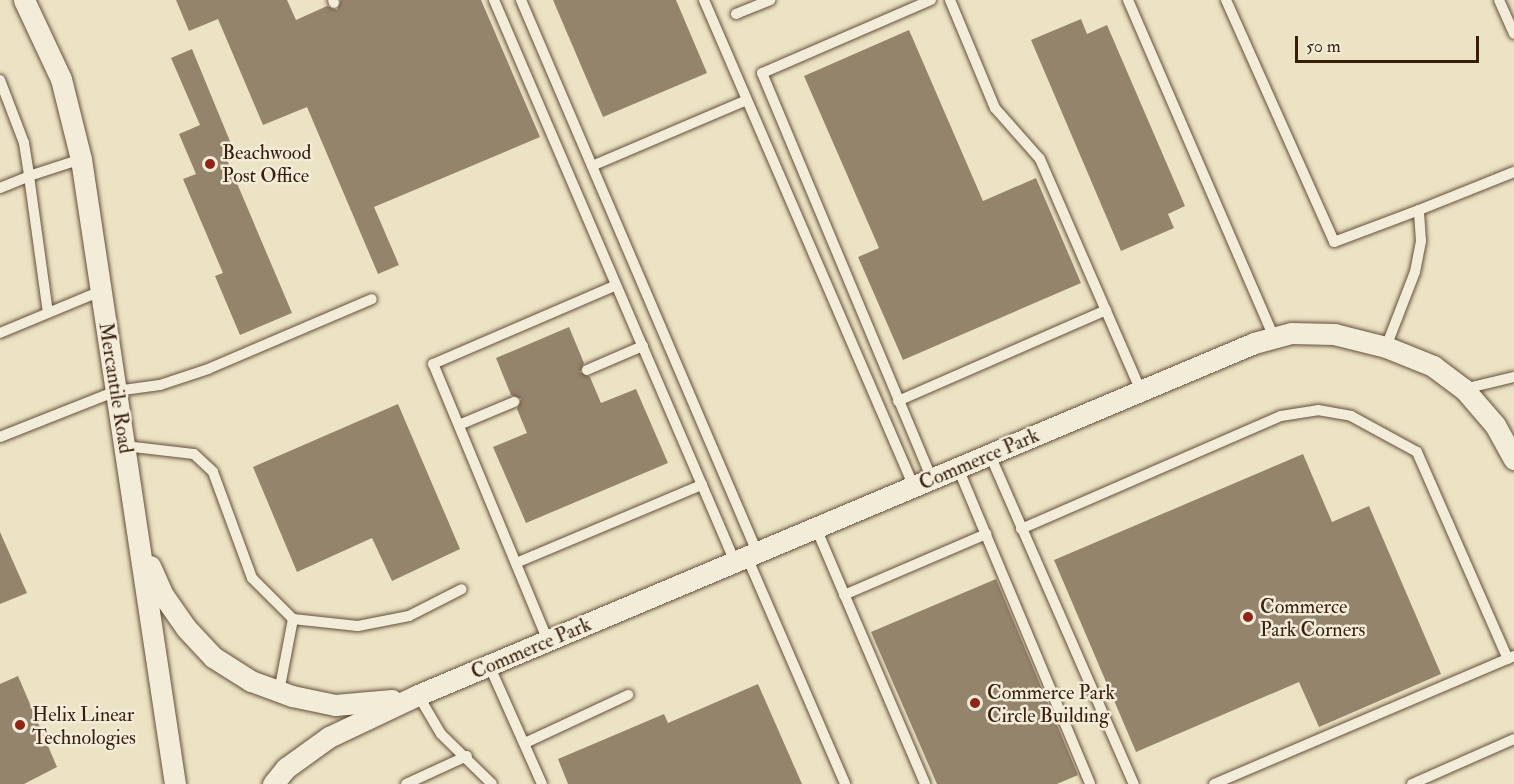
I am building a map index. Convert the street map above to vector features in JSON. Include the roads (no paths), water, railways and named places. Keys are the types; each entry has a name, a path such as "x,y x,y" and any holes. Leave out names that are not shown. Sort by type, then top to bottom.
{"street":[{"name":"Mercantile Road","path":"24,0 60,79 81,159 175,784"},
{"name":"Commerce Park","path":"273,784 286,768 329,737 418,695 1141,391 1291,333 1334,334 1386,347 1433,366 1464,389 1495,425 1514,459"},
{"name":"Commerce Park","path":"139,541 162,595 186,628 213,657 251,681 279,692 335,705 373,704 418,695"}],"lane":[{"path":"494,0 702,485 747,557"},
{"path":"521,0 592,166 747,557 845,784"},
{"path":"704,0 747,100 923,483"},
{"path":"736,14 770,0"},
{"path":"923,483 898,401 762,73 931,0"},
{"path":"950,0 995,108 1040,159 1141,391"},
{"path":"1128,0 1274,338"},
{"path":"1226,0 1334,242 1514,172"},
{"path":"1499,0 1514,34"},
{"path":"0,80 24,143 48,313"},
{"path":"592,166 747,100"},
{"path":"0,188 81,159"},
{"path":"1386,347 1415,272 1421,241 1419,210"},
{"path":"548,641 433,364 616,285"},
{"path":"0,333 101,291"},
{"path":"0,437 116,391 160,385 208,369 372,299"},
{"path":"898,401 1106,310"},
{"path":"587,370 643,346"},
{"path":"1464,389 1514,377"},
{"path":"459,425 514,402"},
{"path":"1021,529 1281,416 1318,410 1351,416 1418,453 1511,657 1214,784"},
{"path":"124,446 194,454 213,472 252,578 293,619 358,626 410,616 462,589"},
{"path":"990,455 1134,784"},
{"path":"957,468 1090,784"},
{"path":"516,563 702,485"},
{"path":"816,528 924,784"},
{"path":"844,595 986,534"},
{"path":"279,692 293,619"},
{"path":"489,665 542,784"},
{"path":"418,695 441,734 467,756 492,784"},
{"path":"525,743 628,695"},
{"path":"1412,784 1514,739"},
{"path":"406,784 467,756"}],"place":[{"name":"Beachwood Post Office","path":"210,164"},
{"name":"Commerce Park Corners","path":"1248,617"},
{"name":"Commerce Park Circle Building","path":"975,703"},
{"name":"Helix Linear Technologies","path":"20,725"}]}
